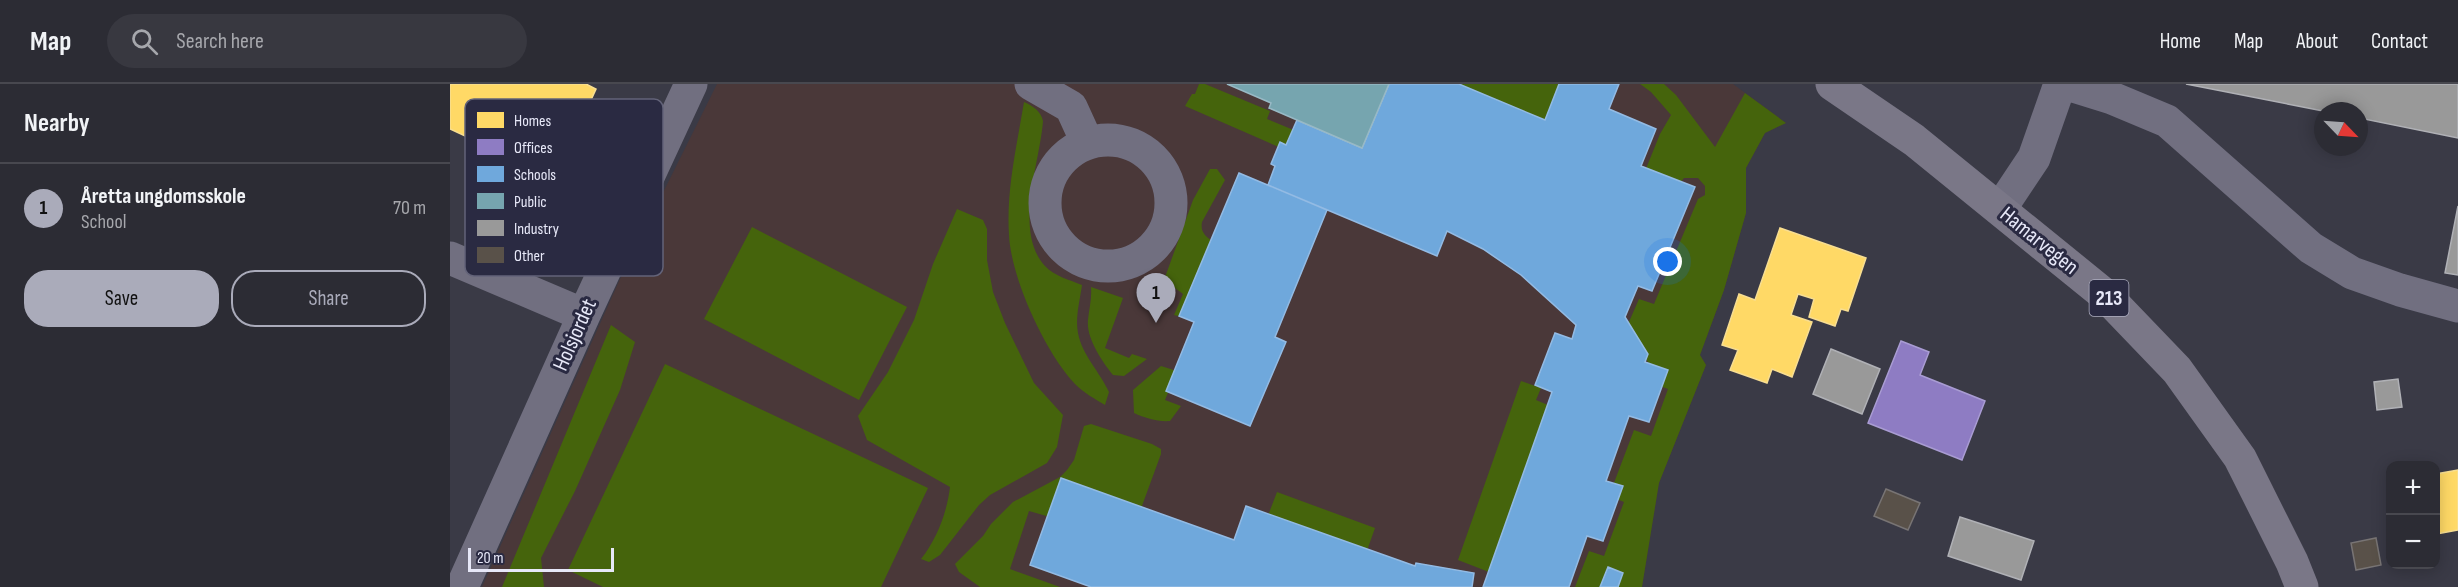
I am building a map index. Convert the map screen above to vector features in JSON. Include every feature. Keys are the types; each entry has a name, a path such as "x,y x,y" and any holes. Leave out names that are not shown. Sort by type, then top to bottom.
{"main road":[{"name":"Hamarvegen","path":"1832,84 1914,140 2105,295 2177,370 2240,458 2292,562 2302,587"}],"street":[{"name":"Holsjordet","path":"663,144 691,84"},
{"path":"1031,84 1071,107 1087,142"},
{"path":"2000,209 2034,158 2061,84"},
{"path":"2067,84 2112,98 2167,121 2311,248 2352,273 2400,290 2458,306"},
{"path":"450,258 465,264"},
{"path":"492,276 584,315"},
{"name":"Holsjordet","path":"462,587 602,276"}],"shaded area":[{"path":"717,84 1733,84 1786,123 1765,133 1746,168 1746,213 1724,290 1700,355 1706,365 1659,483 1642,587 482,587 621,276 663,276 663,193"}],"green space":[{"path":"1199,84 1205,84 1270,111 1267,119 1296,131 1288,151 1185,106 1192,94 1195,94"},
{"path":"1439,84 1564,84 1545,128"},
{"path":"1640,84 1664,84 1676,95 1715,147 1745,93 1786,123 1765,133 1746,168 1746,213 1724,290 1700,355 1706,365 1659,483 1642,587 1575,587 1589,551 1604,556 1624,502 1609,496 1634,430 1651,436 1668,389 1644,380 1651,366 1625,331 1639,299 1654,304 1698,199 1705,195 1705,186 1698,178 1684,178 1675,189 1643,176 1660,134 1671,115 1651,92"},
{"path":"1024,102 1036,109 1043,121 1031,196 1031,234 1036,251 1045,266 1057,275 1082,285 1077,315 1078,333 1083,349 1109,392 1105,405 1075,384 1052,353 1032,314 1016,272 1011,252 1008,218 1013,168"},
{"path":"1210,169 1217,169 1225,180 1202,222 1204,234 1214,242 1182,317 1174,315 1183,294 1164,280 1193,200"},
{"path":"957,209 983,220 987,229 987,260 993,292 1005,323 1034,383 1063,415 1057,447 1047,463 990,495 979,505 940,555 929,562 921,559 940,525 950,487 867,440 858,416 888,372 914,320 933,264"},
{"path":"752,227 907,307 859,400 704,319"},
{"path":"1091,287 1123,298 1105,348 1129,358 1132,354 1147,359 1124,376 1113,375 1092,342 1088,327"},
{"path":"611,325 635,342 620,390 575,491 541,558 544,587 502,587"},
{"path":"665,364 928,488 881,587 603,587 568,570"},
{"path":"1161,366 1177,371 1165,400 1181,406 1170,421 1152,419 1134,413 1133,390"},
{"path":"1521,381 1541,388 1536,400 1555,408 1494,574 1458,560"},
{"path":"1091,424 1161,449 1139,514 1050,517 1029,511 1010,569 1060,587 980,587 959,572 955,564 1013,502 1060,477 1067,470 1074,460 1084,426"},
{"path":"1277,492 1375,528 1363,562 1264,526"}],"building: Homes":[{"path":"450,84 586,84 596,89 591,99 465,99 465,136 450,129"},
{"path":"1780,228 1866,258 1848,311 1841,309 1835,326 1809,317 1814,299 1798,294 1791,315 1812,322 1792,377 1772,369 1767,383 1730,370 1738,350 1722,345 1739,294 1755,300"},
{"path":"2458,470 2458,530 2440,533 2440,515 2440,473"}],"building: Offices":[{"path":"1901,341 1929,352 1920,375 1985,401 1962,460 1868,423"}],"building: Schools":[{"path":"1389,84 1459,84 1545,120 1559,84 1619,84 1609,109 1656,129 1641,166 1695,187 1652,291 1638,286 1625,317 1648,354 1645,362 1668,370 1649,422 1629,416 1606,481 1623,486 1603,541 1587,536 1569,587 1483,587 1552,392 1535,385 1555,333 1572,339 1576,325 1521,275 1483,249 1447,231 1437,256 1268,185 1275,166 1271,164 1280,142 1286,145 1297,120 1362,148"},
{"path":"1239,173 1327,210 1275,337 1286,342 1250,426 1166,391 1194,322 1179,316"},
{"path":"1061,478 1234,540 1246,506 1415,566 1416,563 1474,573 1472,587 1091,587 1030,565"},
{"path":"1608,567 1623,573 1618,587 1600,587"}],"building: Public":[{"path":"1227,84 1389,84 1362,148 1269,108 1271,103"}],"building: Industry":[{"path":"2186,84 2458,84 2458,138 2368,120 2368,102 2314,102 2314,109"},
{"path":"2458,206 2458,275 2445,273"},
{"path":"1831,349 1880,369 1862,414 1813,394"},
{"path":"2398,379 2402,407 2377,410 2374,382"},
{"path":"1960,517 2034,541 2021,580 1948,556"}],"building: Other":[{"path":"1886,489 1920,503 1908,530 1874,516"},
{"path":"2376,538 2381,565 2356,570 2351,543"}],"place":[{"name":"Åretta ungdomsskole","path":"1156,323"}]}
